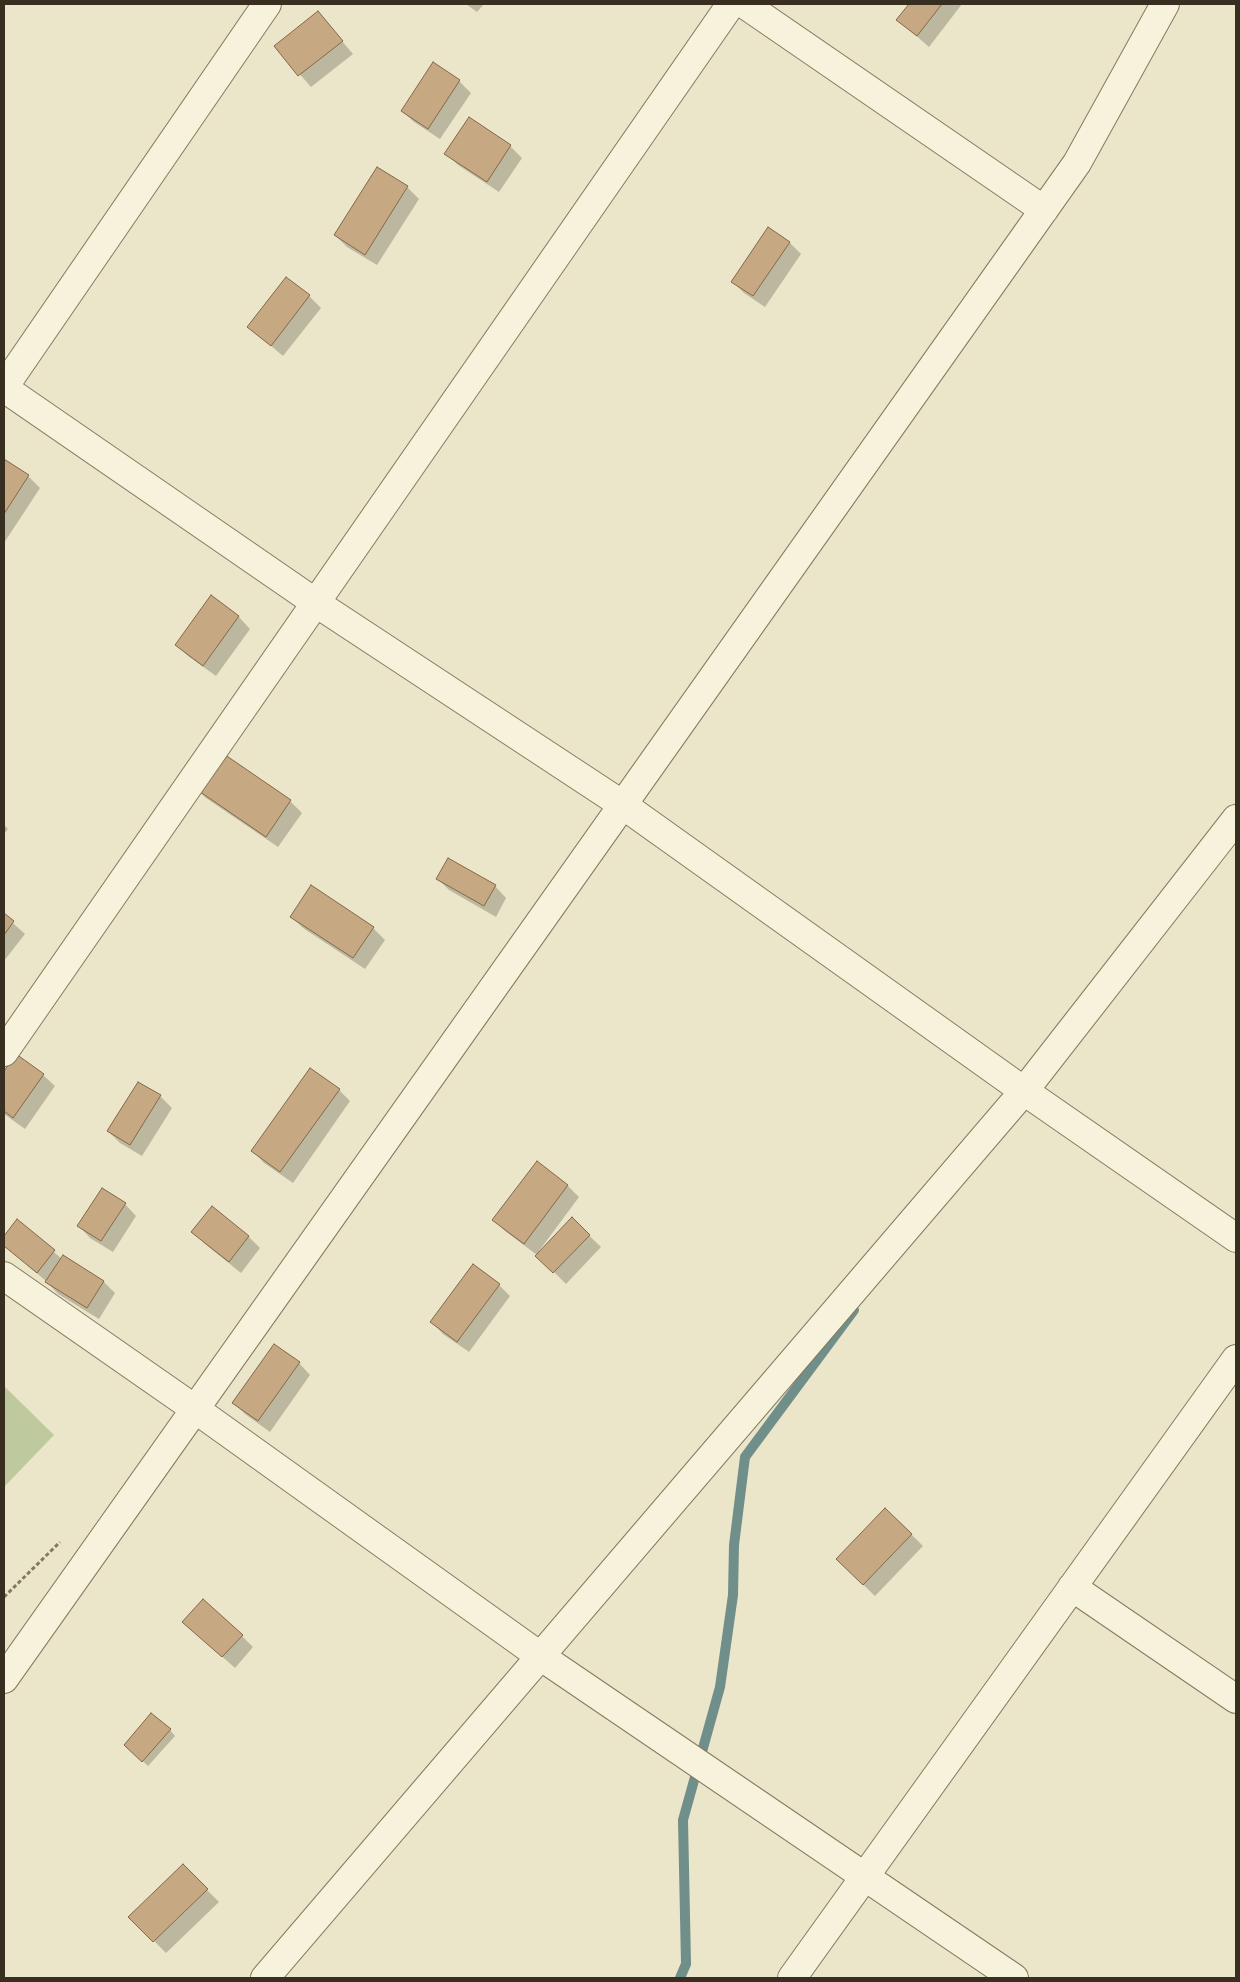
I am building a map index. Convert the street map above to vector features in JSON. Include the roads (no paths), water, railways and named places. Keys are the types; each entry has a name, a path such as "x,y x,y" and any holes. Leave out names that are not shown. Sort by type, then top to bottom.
{"street":[{"path":"267,4 4,387 316,603 623,806 1024,1091 1236,1238"},
{"path":"4,1052 731,4"},
{"path":"744,4 1044,210"},
{"path":"4,1679 1077,163 1165,4"},
{"path":"265,1978 1024,1091 1236,819"},
{"path":"4,1276 195,1408 540,1656 1014,1978"},
{"path":"792,1978 1236,1359"},
{"path":"1072,1587 1236,1699"}],"waterway":[{"path":"680,1978 686,1964 683,1820 720,1687 733,1595 734,1545 745,1457 854,1310"}]}
